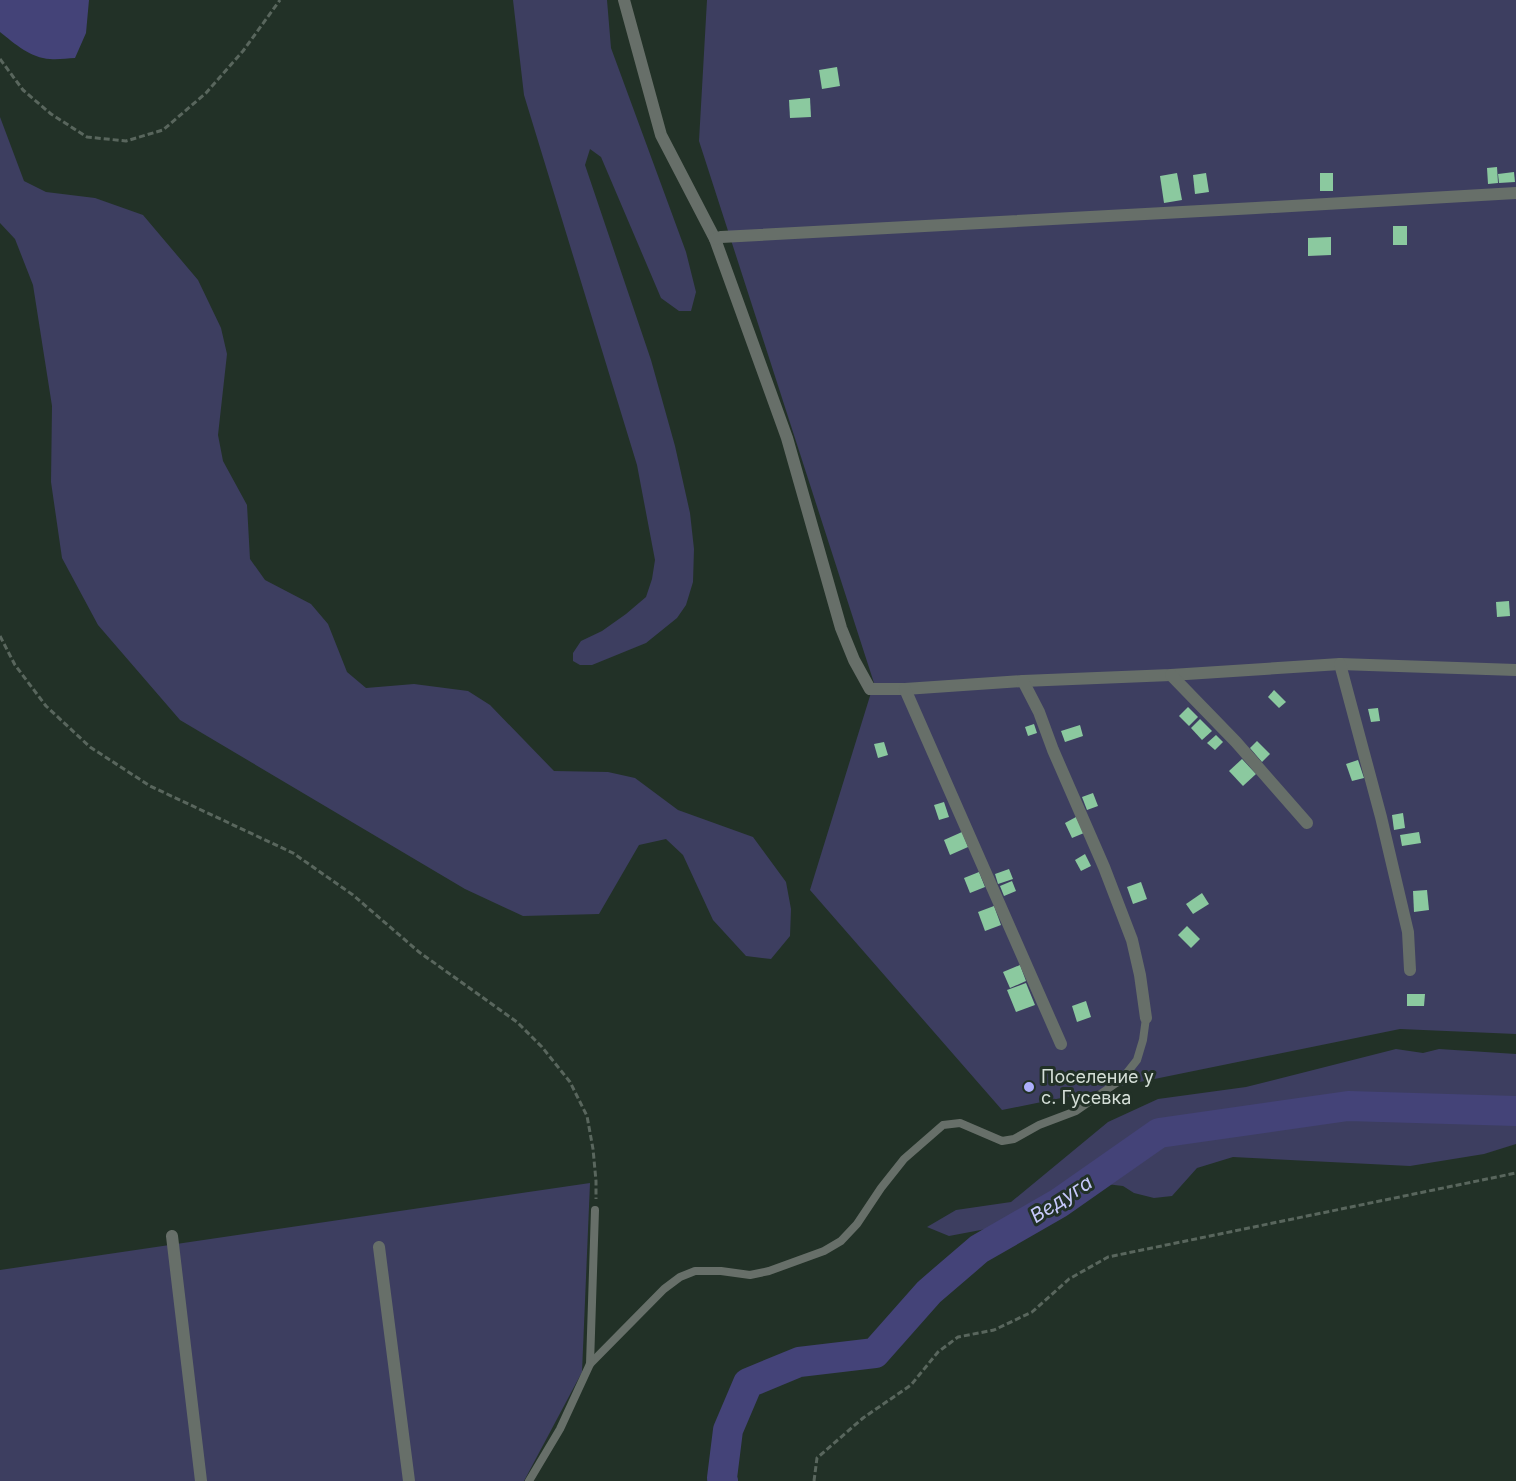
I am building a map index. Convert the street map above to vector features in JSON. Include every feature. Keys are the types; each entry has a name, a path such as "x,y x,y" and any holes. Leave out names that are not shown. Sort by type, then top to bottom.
{"street":[{"path":"624,0 661,135 715,239 787,438 841,628 854,660 870,689 1171,675 1340,664 1516,670"},
{"path":"715,239 734,236 1516,193"},
{"path":"1340,664 1381,817 1408,932 1410,970"},
{"path":"1171,675 1236,742 1307,823"},
{"path":"1023,681 1039,712 1129,930 1140,975 1146,1018"},
{"path":"904,689 1060,1044"},
{"path":"172,1236 201,1481"},
{"path":"379,1247 409,1481"}],"lane":[{"path":"529,1481 560,1429 590,1364 664,1289 680,1277 695,1271 721,1270 750,1275 769,1271 824,1251 841,1241 857,1224 904,1159 943,1125 960,1123 1002,1141 1014,1139 1039,1125 1076,1111 1122,1079 1137,1060 1146,1018"},
{"path":"590,1364 595,1210"}],"path":[{"path":"0,60 24,90 51,114 69,126 87,137 126,141 163,130 206,93 243,51 280,0"},
{"path":"0,636 15,665 46,706 90,747 150,786 292,853 353,895 419,952 517,1022 542,1047 570,1082 586,1116 596,1180 595,1210"},
{"path":"814,1481 817,1458 863,1418 911,1385 938,1352 958,1337 994,1330 1032,1312 1069,1280 1108,1257 1516,1173"}],"shaded area":[{"path":"0,0 89,0 86,33 75,58 43,58 24,50 11,41 0,32"},
{"path":"513,0 607,0 611,48 686,252 696,292 691,311 679,311 661,298 601,157 590,149 585,165 651,360 675,446 690,513 694,549 693,582 686,605 677,618 646,643 592,665 580,665 573,661 573,653 581,641 602,631 646,597 655,560 637,465 524,95"},
{"path":"707,0 1516,0 1516,1034 1400,1029 1002,1110 810,890 874,683 699,141"},
{"path":"0,117 24,181 46,192 95,198 143,215 198,280 221,328 227,354 218,435 223,461 247,505 250,559 265,580 311,604 328,624 347,672 366,688 414,684 468,691 490,705 554,771 608,772 635,778 678,810 753,837 786,882 791,909 790,936 771,959 746,956 713,920 683,855 666,839 639,845 599,914 523,916 465,889 180,720 98,625 62,558 51,482 52,406 33,285 15,239 0,223"},
{"path":"1396,1049 1423,1053 1439,1049 1516,1054 1516,1144 1484,1154 1410,1166 1233,1157 1197,1168 1172,1196 1154,1198 1134,1193 1123,1186 1106,1184 1036,1203 986,1229 949,1236 927,1227 956,1210 1011,1202 1108,1122 1158,1099 1246,1087"},
{"path":"590,1183 582,1372 524,1481 0,1481 0,1270"}],"building":[{"path":"837,67 840,86 822,89 819,70"},
{"path":"810,98 811,117 790,118 789,100"},
{"path":"1497,167 1498,183 1488,184 1487,168"},
{"path":"1514,172 1515,182 1499,183 1498,174"},
{"path":"1177,173 1182,200 1164,203 1160,176"},
{"path":"1206,173 1209,192 1195,194 1193,175"},
{"path":"1320,173 1333,173 1333,191 1320,191"},
{"path":"1393,226 1407,226 1407,245 1393,245"},
{"path":"1331,237 1331,255 1308,256 1308,238"},
{"path":"1509,601 1510,616 1497,617 1496,602"},
{"path":"1274,690 1286,702 1279,708 1268,697"},
{"path":"1188,707 1198,717 1189,726 1179,716"},
{"path":"1378,708 1380,721 1371,722 1368,709"},
{"path":"1200,719 1212,731 1202,740 1191,728"},
{"path":"1034,724 1037,733 1028,736 1025,727"},
{"path":"1080,725 1083,736 1065,742 1061,731"},
{"path":"1216,735 1223,742 1215,750 1207,743"},
{"path":"1257,741 1270,754 1262,762 1250,748"},
{"path":"884,742 888,755 878,758 874,744"},
{"path":"1242,759 1256,774 1243,786 1229,771"},
{"path":"1358,760 1364,778 1352,781 1346,764"},
{"path":"1093,793 1098,806 1087,810 1082,797"},
{"path":"944,802 949,817 939,820 934,805"},
{"path":"1403,813 1405,828 1394,830 1392,815"},
{"path":"1076,817 1084,833 1072,838 1065,823"},
{"path":"962,832 968,847 950,855 944,840"},
{"path":"1419,832 1421,843 1402,846 1400,835"},
{"path":"1085,854 1091,866 1081,871 1075,860"},
{"path":"1009,869 1013,879 998,884 995,874"},
{"path":"979,872 985,887 970,893 964,878"},
{"path":"1012,881 1016,891 1004,896 1000,886"},
{"path":"1141,882 1147,899 1133,904 1127,887"},
{"path":"1427,890 1429,910 1414,912 1413,891"},
{"path":"1202,893 1209,904 1193,914 1186,904"},
{"path":"994,906 1001,925 985,931 978,912"},
{"path":"1187,926 1200,939 1191,948 1178,935"},
{"path":"1020,965 1026,981 1010,988 1003,972"},
{"path":"1026,983 1035,1005 1016,1012 1007,990"},
{"path":"1407,994 1425,994 1424,1006 1407,1006"},
{"path":"1086,1001 1091,1017 1077,1022 1072,1006"}],"waterway":[{"name":"Ведуга","path":"723,1481 728,1430 748,1383 799,1362 875,1353 929,1292 979,1249 1059,1203 1159,1133 1348,1106 1516,1111"}],"place":[{"name":"Поселение у с. Гусевка","path":"1029,1087"}]}
